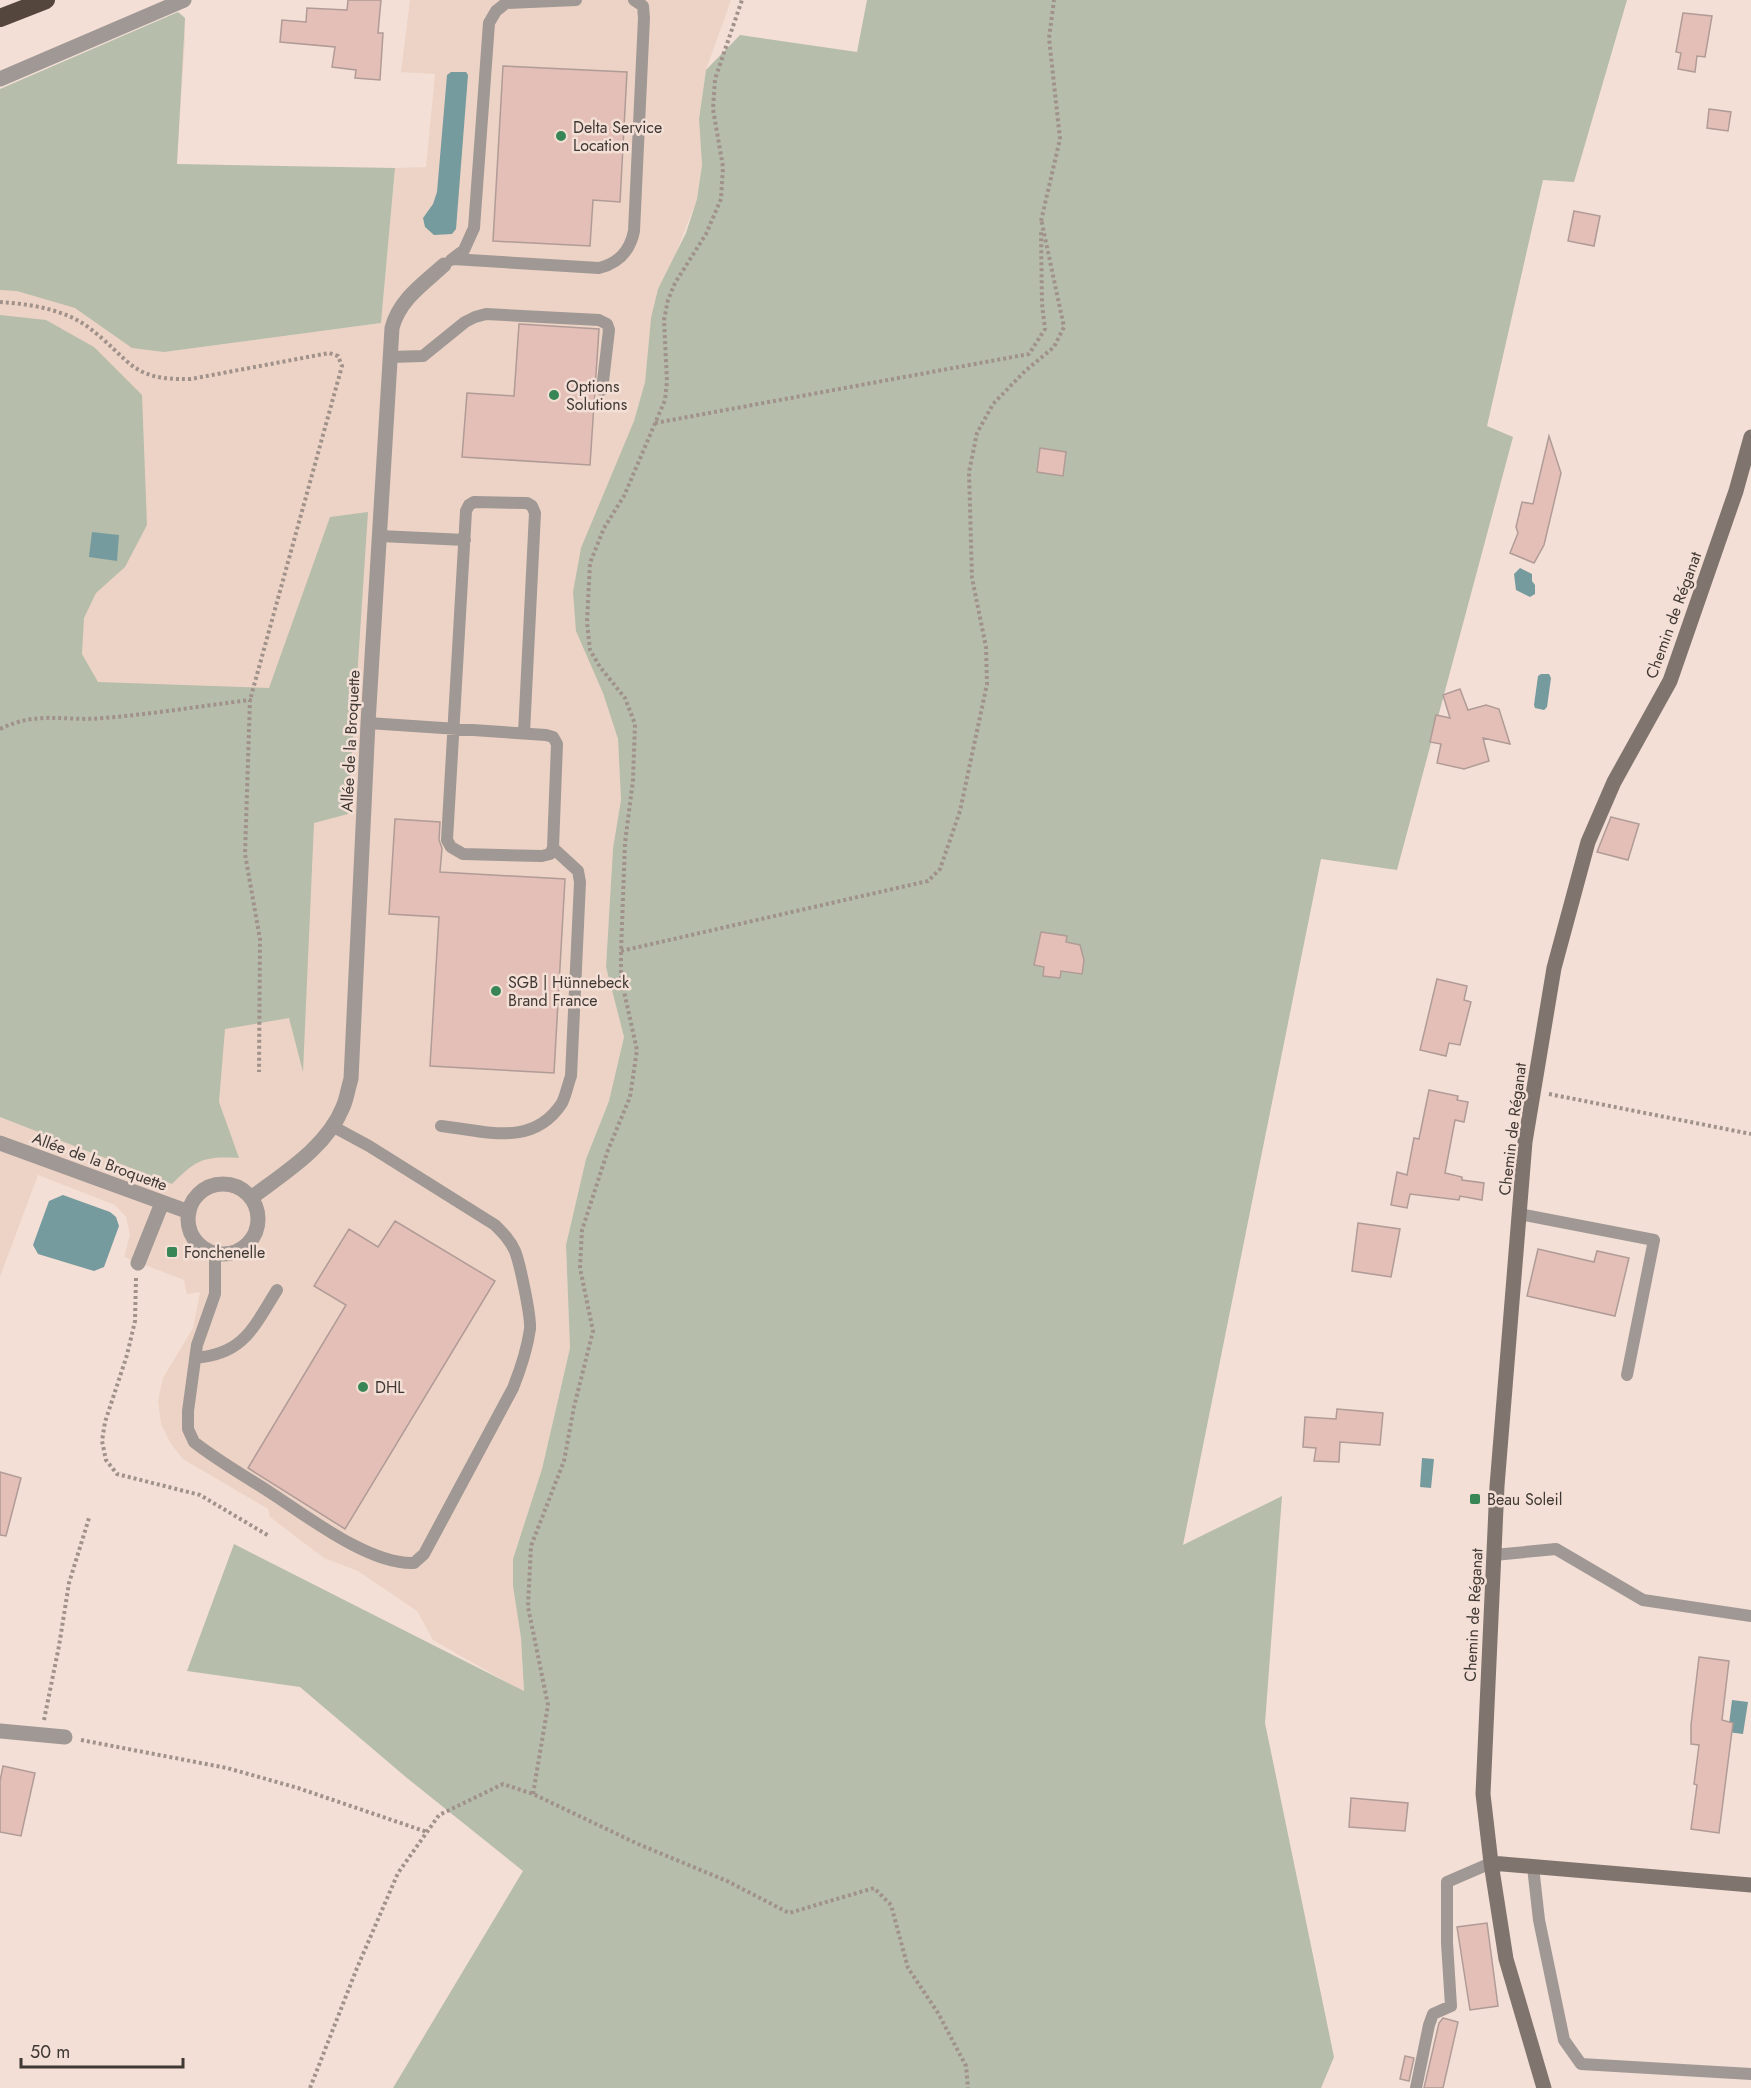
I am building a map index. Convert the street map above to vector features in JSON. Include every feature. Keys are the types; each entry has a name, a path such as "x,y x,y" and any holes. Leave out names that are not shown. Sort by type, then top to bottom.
{"highway":[{"path":"0,18 46,0"}],"street":[{"path":"0,80 184,0"},
{"name":"Allée de la Broquette","path":"251,1198 309,1153 332,1126 343,1107 351,1079 368,723 392,328 402,304 448,262"},
{"name":"Chemin de Réganat","path":"1544,2088 1506,1959 1483,1794 1497,1486 1526,1142 1554,968 1588,842 1614,782 1670,681 1736,491 1751,437"},
{"name":"Allée de la Broquette","path":"0,1143 189,1212"},
{"path":"220,1184 231,1185 242,1190 251,1198 258,1221 249,1243 239,1251 215,1254 205,1250 190,1233 189,1212 193,1201 209,1187 220,1184"},
{"path":"138,1263 162,1203"},
{"path":"0,1731 65,1737"},
{"path":"1491,1863 1751,1885"}],"lane":[{"path":"448,262 464,250 474,228 489,23 496,11 506,3 576,0"},
{"path":"448,262 599,268 611,265 624,255 631,244 634,231 644,18 643,6 634,0"},
{"path":"391,357 423,356 465,322 486,314 599,320 607,324 609,330 602,390"},
{"path":"368,723 454,727 553,737 556,744 553,848 550,854 542,856 463,854 451,847 447,840 454,727 465,540 466,511 474,502 527,503 532,506 535,513 524,733"},
{"path":"380,536 465,540"},
{"path":"441,1126 512,1134 531,1131 547,1121 562,1101 571,1076 580,882 578,871 553,848"},
{"path":"215,1254 215,1294 202,1328 188,1411 188,1429 194,1442 337,1536 364,1550 402,1564 414,1563 424,1554 513,1388 524,1361 530,1326 520,1269 506,1235 495,1225 369,1146 332,1126"},
{"path":"1520,1214 1654,1240 1627,1375"},
{"path":"195,1359 213,1357 237,1346 251,1331 277,1290"},
{"path":"1494,1555 1556,1549 1643,1600 1751,1616"},
{"path":"1416,2088 1433,2014 1451,2006 1447,1943 1447,1882 1491,1863"},
{"path":"1533,1867 1539,1920 1564,2040 1581,2064 1751,2074"}],"path":[{"path":"533,1794 548,1705 528,1607 531,1546 564,1461 574,1407 593,1332 580,1268 582,1230 608,1150 630,1097 637,1050 621,978 625,843 633,780 635,724 625,698 600,667 590,650 587,622 590,563 604,528 624,496 665,400 668,381 664,320 668,300 675,283 706,234 721,199 723,168 713,109 715,79 742,0"},
{"path":"656,423 1029,354 1045,329 1042,304 1041,219 1060,139 1049,38 1054,0"},
{"path":"621,951 928,881 940,869 960,812 987,684 986,647 972,578 969,472 977,433 993,404 1024,371 1054,347 1064,327 1041,219"},
{"path":"0,302 24,304 60,313 87,326 124,361 144,374 168,380 191,379 329,353 338,356 342,366 250,700 245,854 260,939 259,1072"},
{"path":"0,729 16,721 39,717 101,719 250,700"},
{"path":"1534,1091 1751,1134"},
{"path":"138,1263 135,1286 135,1321 127,1355 105,1422 102,1441 106,1460 117,1474 200,1495 269,1536"},
{"path":"40,1735 59,1646 69,1582 89,1518"},
{"path":"65,1737 227,1768 298,1788 427,1832"},
{"path":"310,2088 357,1968 398,1873 439,1815 503,1784 533,1794 638,1844 727,1881 789,1912 874,1888 891,1905 908,1968 938,2013 966,2066 968,2088"}],"shaded area":[{"path":"410,0 731,0 706,70 699,119 702,165 697,199 651,318 645,382 634,421 603,693 618,739 621,800 613,848 606,967 624,1037 609,1101 586,1159 566,1245 570,1348 542,1469 513,1559 513,1586 521,1638 524,1692 433,1640 417,1611 358,1571 324,1558 270,1517 268,1509 183,1459 171,1444 161,1424 158,1401 163,1378 193,1328 200,1292 187,1294 184,1280 124,1257 130,1235 126,1217 115,1205 38,1175 0,1277 0,99 185,18 164,352 381,323 395,168 426,167 435,74 401,72"}],"green space":[{"path":"867,0 1627,0 1574,182 1543,180 1487,426 1513,437 1397,870 1321,859 1183,1545 1282,1496 1265,1723 1334,2057 1321,2088 393,2088 523,1871 407,1778 300,1687 187,1671 234,1544 524,1691 521,1638 513,1586 513,1559 542,1469 570,1348 566,1245 586,1159 609,1101 624,1037 606,967 613,848 621,800 618,739 603,693 576,631 573,592 581,548 634,421 645,382 651,318 658,289 686,233 697,199 702,165 699,119 706,70 740,35 857,52"},
{"path":"178,12 185,18 177,164 395,168 381,323 164,352 132,348 75,308 17,291 0,290 0,89"},
{"path":"0,315 46,320 94,347 142,395 147,525 125,567 96,593 84,618 82,654 98,682 269,688 330,517 368,512 348,814 314,823 303,1072 289,1018 225,1029 219,1102 239,1158 202,1161 188,1169 172,1184 0,1117"}],"water":[{"path":"451,72 466,72 468,75 456,229 452,234 434,235 425,227 423,218 433,204 437,192 447,75"},
{"path":"92,532 119,535 117,561 89,557"},
{"path":"1520,568 1532,574 1535,594 1530,597 1516,590 1514,574"},
{"path":"1549,674 1551,678 1547,707 1544,710 1535,708 1534,705 1538,676"},
{"path":"63,1195 110,1212 116,1217 119,1226 104,1267 94,1271 38,1254 33,1245 49,1201"},
{"path":"1422,1458 1434,1459 1431,1488 1420,1487"},
{"path":"1732,1700 1748,1702 1743,1734 1728,1732"}],"building":[{"path":"348,0 381,0 378,33 383,33 380,80 355,78 356,70 332,67 335,47 280,42 282,20 306,22 307,8 347,10"},
{"path":"1683,13 1712,16 1705,57 1697,56 1695,72 1678,69 1681,53 1676,52"},
{"name":"Delta Service Location","path":"503,66 627,72 620,202 593,200 590,246 493,241"},
{"path":"1709,109 1731,112 1728,131 1707,128"},
{"path":"1574,211 1600,216 1594,246 1568,241"},
{"name":"Options Solutions","path":"519,324 599,329 590,465 462,457 467,393 514,396"},
{"path":"1549,436 1561,473 1544,545 1534,563 1510,553 1518,533 1516,527 1522,502 1533,504"},
{"path":"1040,448 1066,452 1063,476 1037,472"},
{"path":"1460,689 1468,710 1486,705 1499,709 1510,744 1483,738 1489,761 1464,769 1437,763 1441,744 1430,742 1436,715 1450,718 1443,695"},
{"path":"1611,817 1639,824 1628,860 1597,852"},
{"name":"SGB | Hünnebeck Brand France","path":"395,819 440,822 439,840 442,848 440,872 565,879 554,1073 430,1066 439,917 389,914"},
{"path":"1041,932 1067,936 1066,942 1080,945 1084,960 1082,974 1061,971 1060,978 1043,976 1044,967 1034,965"},
{"path":"1437,979 1467,986 1464,1000 1471,1002 1460,1045 1449,1043 1446,1056 1420,1050"},
{"path":"1429,1090 1458,1096 1457,1100 1468,1102 1464,1122 1455,1120 1445,1173 1462,1177 1462,1180 1484,1183 1482,1200 1460,1196 1459,1200 1410,1194 1407,1208 1391,1205 1397,1172 1407,1175 1414,1138 1419,1139"},
{"name":"DHL","path":"395,1221 495,1281 345,1529 248,1468 346,1305 314,1286 349,1229 378,1247"},
{"path":"1358,1223 1400,1229 1391,1277 1352,1271"},
{"path":"1538,1249 1594,1262 1597,1251 1629,1258 1615,1316 1527,1296"},
{"path":"1337,1409 1383,1413 1380,1445 1340,1442 1339,1462 1314,1461 1316,1448 1303,1447 1305,1417 1336,1419"},
{"path":"0,1472 21,1478 6,1536 0,1535"},
{"path":"1699,1657 1729,1661 1722,1720 1733,1723 1719,1833 1691,1829 1697,1785 1694,1784 1699,1745 1691,1744 1691,1725"},
{"path":"3,1766 35,1773 21,1836 0,1832 0,1781"},
{"path":"1351,1798 1408,1803 1405,1831 1349,1827"},
{"path":"1487,1923 1498,2006 1470,2010 1457,1927"},
{"path":"1443,2018 1458,2022 1443,2088 1424,2088 1439,2023"},
{"path":"1405,2056 1414,2058 1409,2081 1400,2079"}],"place":[{"name":"Delta Service Location","path":"561,136"},
{"name":"Options Solutions","path":"554,395"},
{"name":"SGB | Hünnebeck Brand France","path":"496,991"},
{"name":"Fonchenelle","path":"172,1252"},
{"name":"DHL","path":"363,1387"},
{"name":"Beau Soleil","path":"1475,1499"}]}
